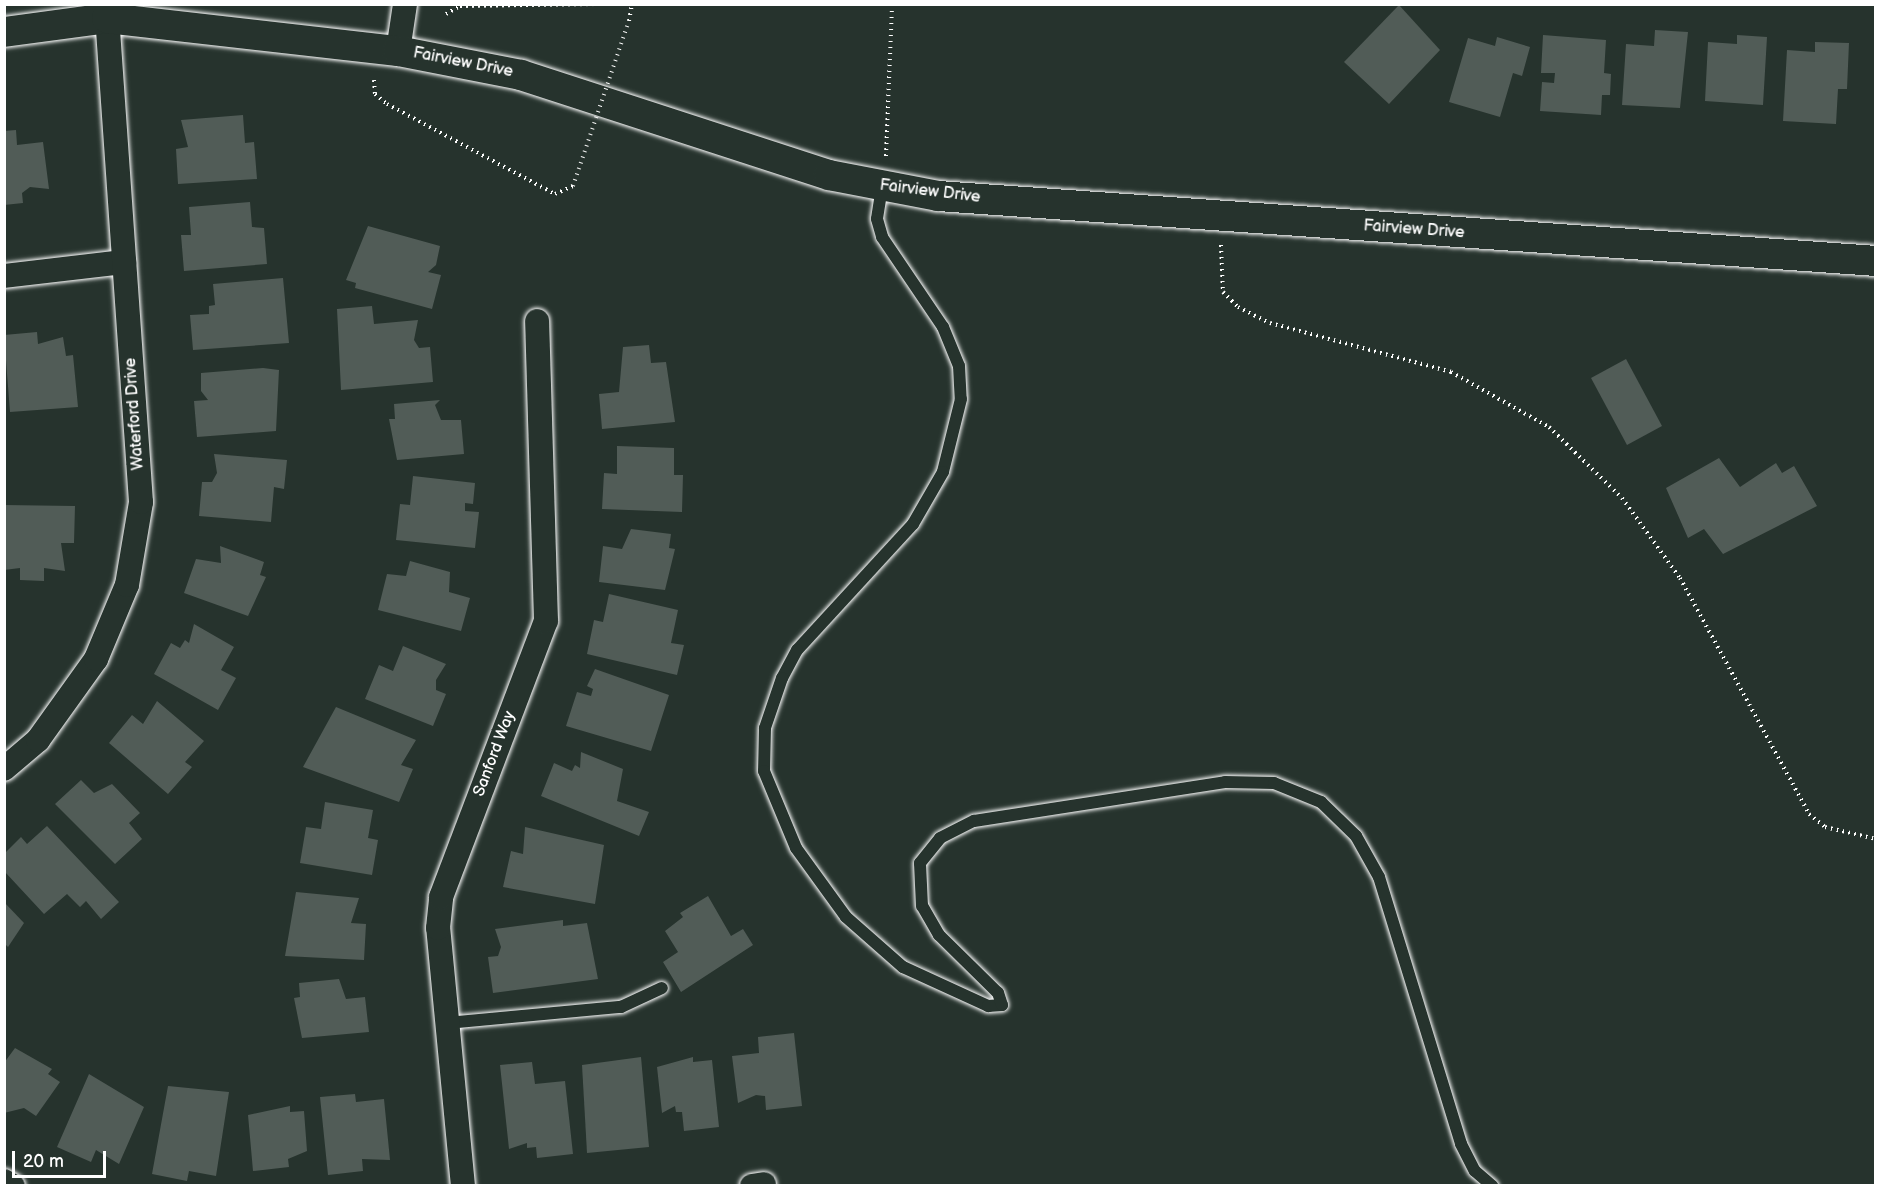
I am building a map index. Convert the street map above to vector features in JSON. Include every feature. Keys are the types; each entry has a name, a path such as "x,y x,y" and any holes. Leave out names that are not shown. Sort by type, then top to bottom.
{"street":[{"path":"398,51 405,4"},
{"name":"Fairview Drive","path":"4,32 107,18 398,51 521,75 766,156 882,187 1222,218 1875,261"},
{"name":"Waterford Drive","path":"4,770 38,740 96,659 127,585 141,502 107,18"},
{"path":"4,276 124,262"},
{"name":"Sanford Way","path":"463,1185 438,928 441,897 546,621 537,321"},
{"path":"4,1181 13,1185"}],"lane":[{"path":"882,187 877,219 882,237 943,327 959,366 961,399 943,472 913,524 797,650 782,678 765,728 764,771 796,848 846,916 903,967 988,1006 1002,1005 998,993 939,935 922,906 920,863 940,838 974,821 1224,782 1274,783 1321,802 1356,836 1379,877 1461,1144 1475,1171 1492,1185"},
{"path":"447,1023 621,1007 662,988"}],"path":[{"path":"446,14 460,6 596,4"},
{"path":"398,51 373,76 375,94 387,104 555,194 573,186 629,21 632,4"},
{"path":"882,187 892,4"},
{"path":"1221,250 1223,292 1238,307 1270,323 1451,372 1549,428 1622,498 1680,578 1809,814 1825,827 1875,839"}],"building":[{"path":"1399,5 1440,50 1389,104 1344,62"},
{"path":"1655,30 1688,32 1680,108 1622,105 1626,44 1654,46"},
{"path":"1543,35 1606,40 1604,73 1611,74 1610,95 1602,95 1601,115 1540,111 1542,82 1554,83 1555,73 1541,73"},
{"path":"1737,35 1767,37 1763,105 1705,101 1708,42 1737,44"},
{"path":"1497,37 1530,47 1522,76 1513,73 1500,117 1449,102 1468,38 1495,46"},
{"path":"1815,42 1849,43 1847,89 1838,89 1836,124 1783,121 1787,50 1815,52"},
{"path":"243,115 245,143 254,142 257,179 178,184 176,149 188,147 181,120"},
{"path":"16,130 17,145 43,142 49,189 30,187 22,193 23,203 4,205 4,131"},
{"path":"250,202 252,227 264,228 267,264 184,271 181,235 191,235 189,207"},
{"path":"368,226 440,246 436,265 428,272 441,275 432,309 355,288 356,283 346,280"},
{"path":"283,278 289,343 193,350 190,315 209,314 209,306 215,305 213,284"},
{"path":"372,306 374,324 418,320 414,340 419,348 430,347 433,382 341,390 337,309"},
{"path":"37,332 38,344 63,337 66,356 73,355 78,407 10,412 4,335"},
{"path":"649,345 651,363 666,362 675,422 602,429 599,394 619,392 623,347"},
{"path":"1626,359 1662,426 1627,445 1591,378"},
{"path":"263,368 279,370 276,431 197,437 194,401 208,400 201,391 201,373"},
{"path":"440,400 435,405 441,420 461,420 464,454 397,460 389,419 395,419 394,404"},
{"path":"617,446 674,448 674,475 683,475 682,512 602,509 604,473 617,474"},
{"path":"214,454 287,460 284,489 274,487 271,522 199,516 202,482 212,482 217,473"},
{"path":"1719,458 1740,487 1776,463 1782,473 1794,466 1817,506 1723,554 1704,529 1688,538 1666,488"},
{"path":"413,476 475,483 473,504 465,503 465,511 479,512 475,548 396,540 400,504 410,505"},
{"path":"4,505 75,506 74,543 61,543 65,571 44,568 44,581 20,580 20,568 4,570"},
{"path":"631,529 671,534 669,548 675,549 665,590 599,582 603,546 622,549"},
{"path":"220,546 264,562 260,575 266,577 248,616 184,593 196,559 221,563"},
{"path":"410,561 450,572 449,592 470,598 461,631 378,610 387,574 406,576"},
{"path":"609,594 678,610 671,643 684,645 677,675 587,654 594,620 603,622"},
{"path":"194,624 234,647 221,670 236,678 218,710 154,674 171,643 180,648 185,640 189,643"},
{"path":"403,646 446,664 436,680 436,690 446,694 433,726 365,699 379,665 393,671"},
{"path":"595,669 669,695 651,751 566,726 577,692 591,696 593,689 587,686"},
{"path":"157,701 204,741 185,762 192,767 168,794 109,743 132,715 143,724"},
{"path":"336,707 416,740 401,765 413,769 399,802 303,767"},
{"path":"581,752 623,769 617,801 649,812 639,836 541,796 554,763 572,771 575,765 580,768"},
{"path":"81,780 94,793 112,784 140,813 129,823 142,839 115,864 55,804"},
{"path":"325,802 373,810 368,838 378,840 372,875 300,863 306,827 321,829"},
{"path":"47,826 119,902 101,919 86,901 80,907 67,894 44,914 5,872 5,853 21,837 27,844"},
{"path":"525,827 604,845 595,904 503,887 511,851 523,854"},
{"path":"296,892 359,898 351,923 366,924 364,960 285,956"},
{"path":"708,896 731,936 743,929 753,945 681,992 663,962 678,952 665,931 683,917 680,913"},
{"path":"4,902 24,923 8,947 4,943"},
{"path":"563,920 563,926 587,923 598,979 493,993 488,957 498,956 501,947 495,929"},
{"path":"339,979 346,999 365,997 369,1032 302,1038 294,998 300,997 299,983"},
{"path":"794,1033 802,1106 766,1110 765,1096 756,1095 738,1103 732,1056 759,1053 758,1037"},
{"path":"15,1048 52,1069 48,1074 60,1082 36,1116 24,1108 4,1113 4,1063"},
{"path":"641,1057 649,1147 587,1153 582,1065"},
{"path":"693,1057 693,1062 712,1060 719,1127 684,1131 682,1112 676,1112 675,1106 662,1113 657,1067"},
{"path":"532,1062 535,1084 565,1081 573,1154 537,1158 536,1147 527,1148 527,1143 509,1149 500,1065"},
{"path":"89,1074 144,1107 119,1164 96,1150 91,1162 57,1147"},
{"path":"168,1086 229,1092 216,1176 189,1171 187,1181 152,1174"},
{"path":"355,1094 356,1102 384,1099 390,1160 362,1159 363,1171 328,1175 320,1097"},
{"path":"290,1106 290,1112 304,1111 307,1151 288,1159 289,1167 253,1171 248,1115"}]}
